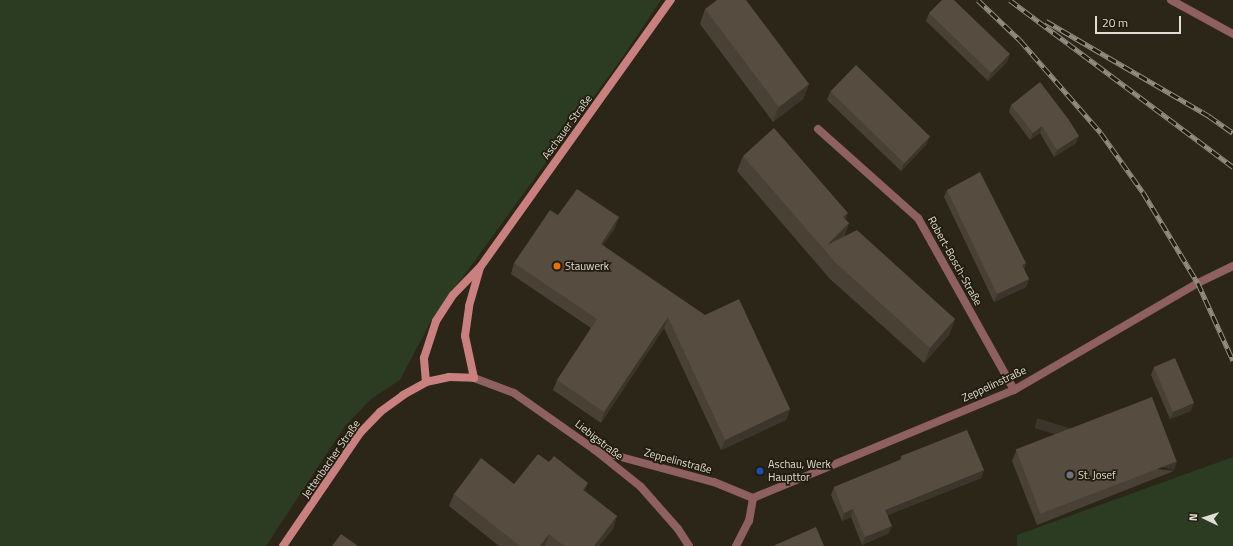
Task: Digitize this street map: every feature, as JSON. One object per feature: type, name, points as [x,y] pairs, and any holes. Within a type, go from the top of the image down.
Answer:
[{"type":"street","name":"Aschauer Straße","points":[[426,382],[424,358],[436,321],[453,295],[480,266],[671,0]]},
{"type":"street","points":[[1171,0],[1233,34]]},
{"type":"street","name":"Robert-Bosch-Straße","points":[[818,129],[918,218],[1014,390]]},
{"type":"street","name":"Aschauer Straße","points":[[474,378],[465,336],[469,306],[480,266]]},
{"type":"street","name":"Zeppelinstraße","points":[[595,450],[714,482],[753,498],[1014,390],[1198,283],[1233,266]]},
{"type":"street","name":"Jettenbacher Straße","points":[[283,546],[360,433],[380,412],[403,395],[426,382],[449,377],[474,378]]},
{"type":"street","name":"Liebigstraße","points":[[474,378],[514,393],[595,450],[640,487],[678,529],[689,546]]},
{"type":"street","points":[[736,546],[749,521],[753,498]]},
{"type":"green space","points":[[0,0],[661,0],[622,58],[431,321],[400,380],[371,399],[345,426],[266,546],[0,546]]},
{"type":"green space","points":[[1233,457],[1233,546],[1017,546],[1017,535]]},
{"type":"building","points":[[717,0],[746,0],[809,84],[779,107],[705,9]]},
{"type":"building","points":[[942,0],[954,0],[1010,54],[991,73],[929,13]]},
{"type":"building","points":[[856,65],[930,137],[904,163],[830,92]]},
{"type":"building","points":[[1040,82],[1069,120],[1079,136],[1057,150],[1042,126],[1033,133],[1011,105]]},
{"type":"building","points":[[774,128],[848,213],[843,217],[849,223],[827,245],[857,230],[955,319],[930,348],[836,263],[743,156]]},
{"type":"building","points":[[980,172],[1026,263],[1022,265],[1029,279],[997,294],[947,190]]},
{"type":"building","points":[[577,189],[619,217],[601,244],[705,315],[739,299],[790,409],[725,440],[668,317],[604,412],[557,380],[597,319],[514,263],[550,210],[558,215]]},
{"type":"building","points":[[1175,358],[1194,403],[1173,412],[1154,367]]},
{"type":"building","points":[[1152,397],[1177,461],[1040,514],[1016,449]]},
{"type":"building","points":[[967,430],[984,470],[885,510],[892,526],[865,537],[853,509],[844,513],[834,487],[902,459],[901,456]]},
{"type":"building","points":[[538,454],[549,462],[554,456],[588,483],[583,490],[617,516],[594,546],[564,546],[549,534],[540,546],[520,546],[454,494],[481,458],[514,484]]},
{"type":"building","points":[[816,527],[824,546],[773,546]]},
{"type":"building","points":[[341,534],[358,546],[332,546]]},
{"type":"railway","points":[[978,0],[1020,40],[1101,133],[1143,192],[1198,283],[1233,360]]},
{"type":"railway","points":[[1010,0],[1233,167]]},
{"type":"railway","points":[[1046,21],[1209,116],[1233,133]]},
{"type":"place","name":"Stauwerk","points":[[557,266]]},
{"type":"place","name":"Aschau, Werk Haupttor","points":[[760,471]]},
{"type":"place","name":"St. Josef","points":[[1070,475]]}]
